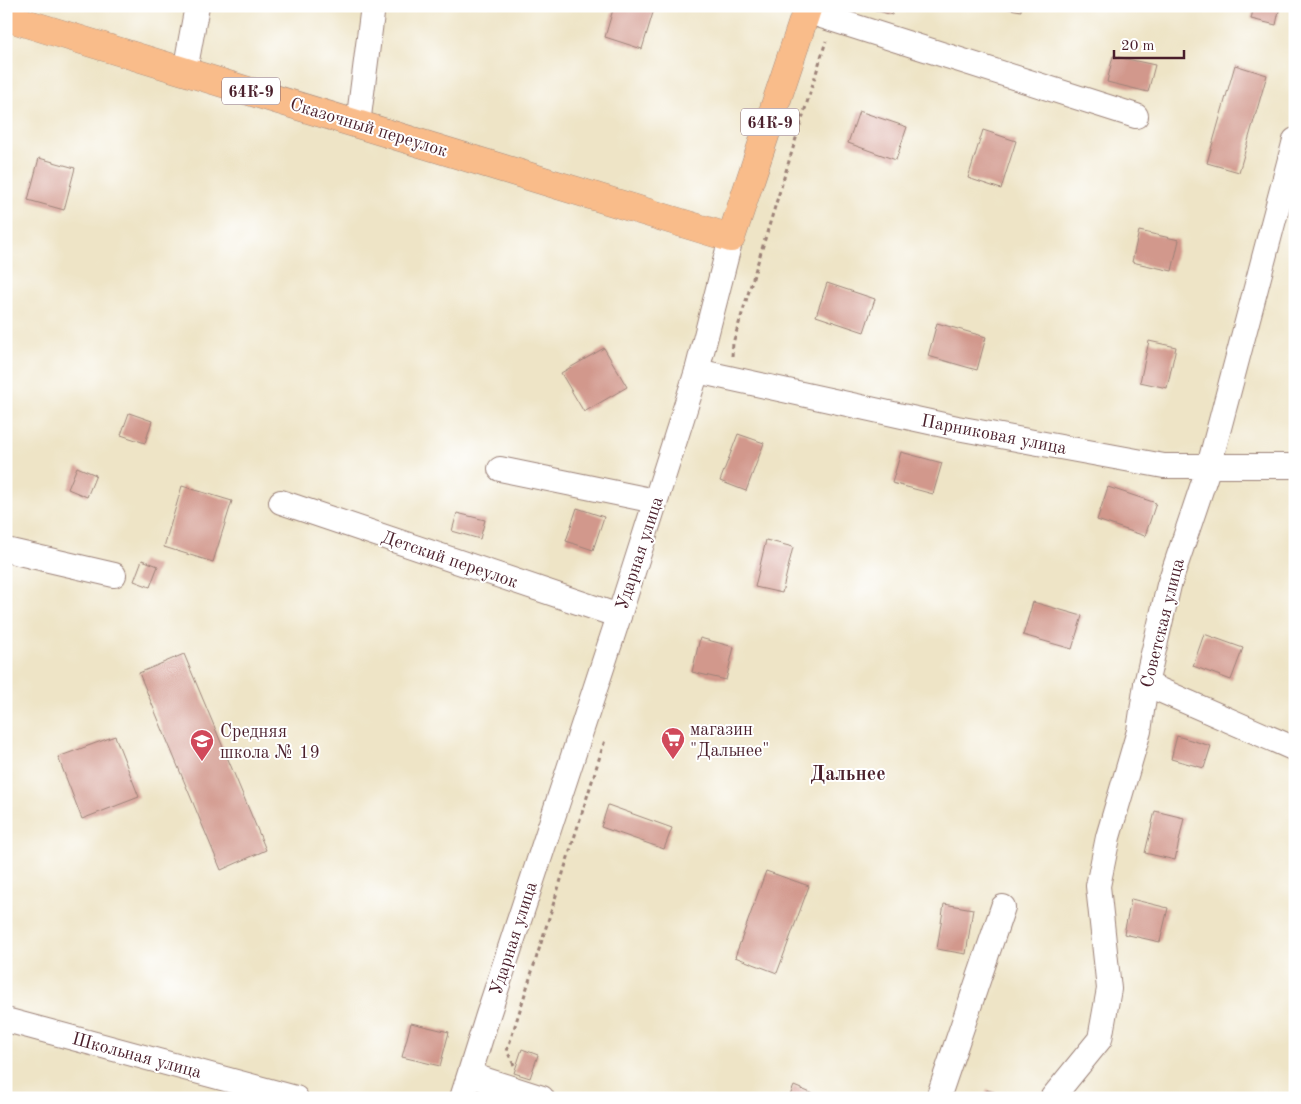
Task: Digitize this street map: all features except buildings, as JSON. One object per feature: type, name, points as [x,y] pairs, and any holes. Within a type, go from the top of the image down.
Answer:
[{"type":"main road","name":"Ударная улица","points":[[732,238],[807,9]]},
{"type":"main road","name":"Сказочный переулок","points":[[17,15],[185,71],[732,238]]},
{"type":"street","points":[[185,71],[197,6]]},
{"type":"street","points":[[358,124],[373,6]]},
{"type":"street","points":[[807,9],[1136,116]]},
{"type":"street","name":"Советская улица","points":[[1052,1098],[1100,1039],[1109,989],[1098,886],[1108,837],[1140,731],[1146,684],[1169,585],[1209,466],[1295,140]]},
{"type":"street","name":"Ударная улица","points":[[462,1098],[697,371],[732,238]]},
{"type":"street","name":"Парниковая улица","points":[[697,371],[986,434],[1164,466],[1295,466]]},
{"type":"street","points":[[500,469],[655,501]]},
{"type":"street","name":"Детский переулок","points":[[281,502],[619,616]]},
{"type":"street","points":[[6,550],[114,575]]},
{"type":"street","points":[[1146,684],[1295,749]]},
{"type":"street","points":[[938,1098],[1003,907]]},
{"type":"street","name":"Школьная улица","points":[[6,1020],[296,1098]]},
{"type":"street","points":[[470,1075],[542,1098]]},
{"type":"place","name":"магазин \"Дальнее\"","points":[[673,760]]},
{"type":"place","name":"Средняя школа № 19","points":[[202,762]]},
{"type":"district","name":"Дальнее","points":[[848,773]]}]
